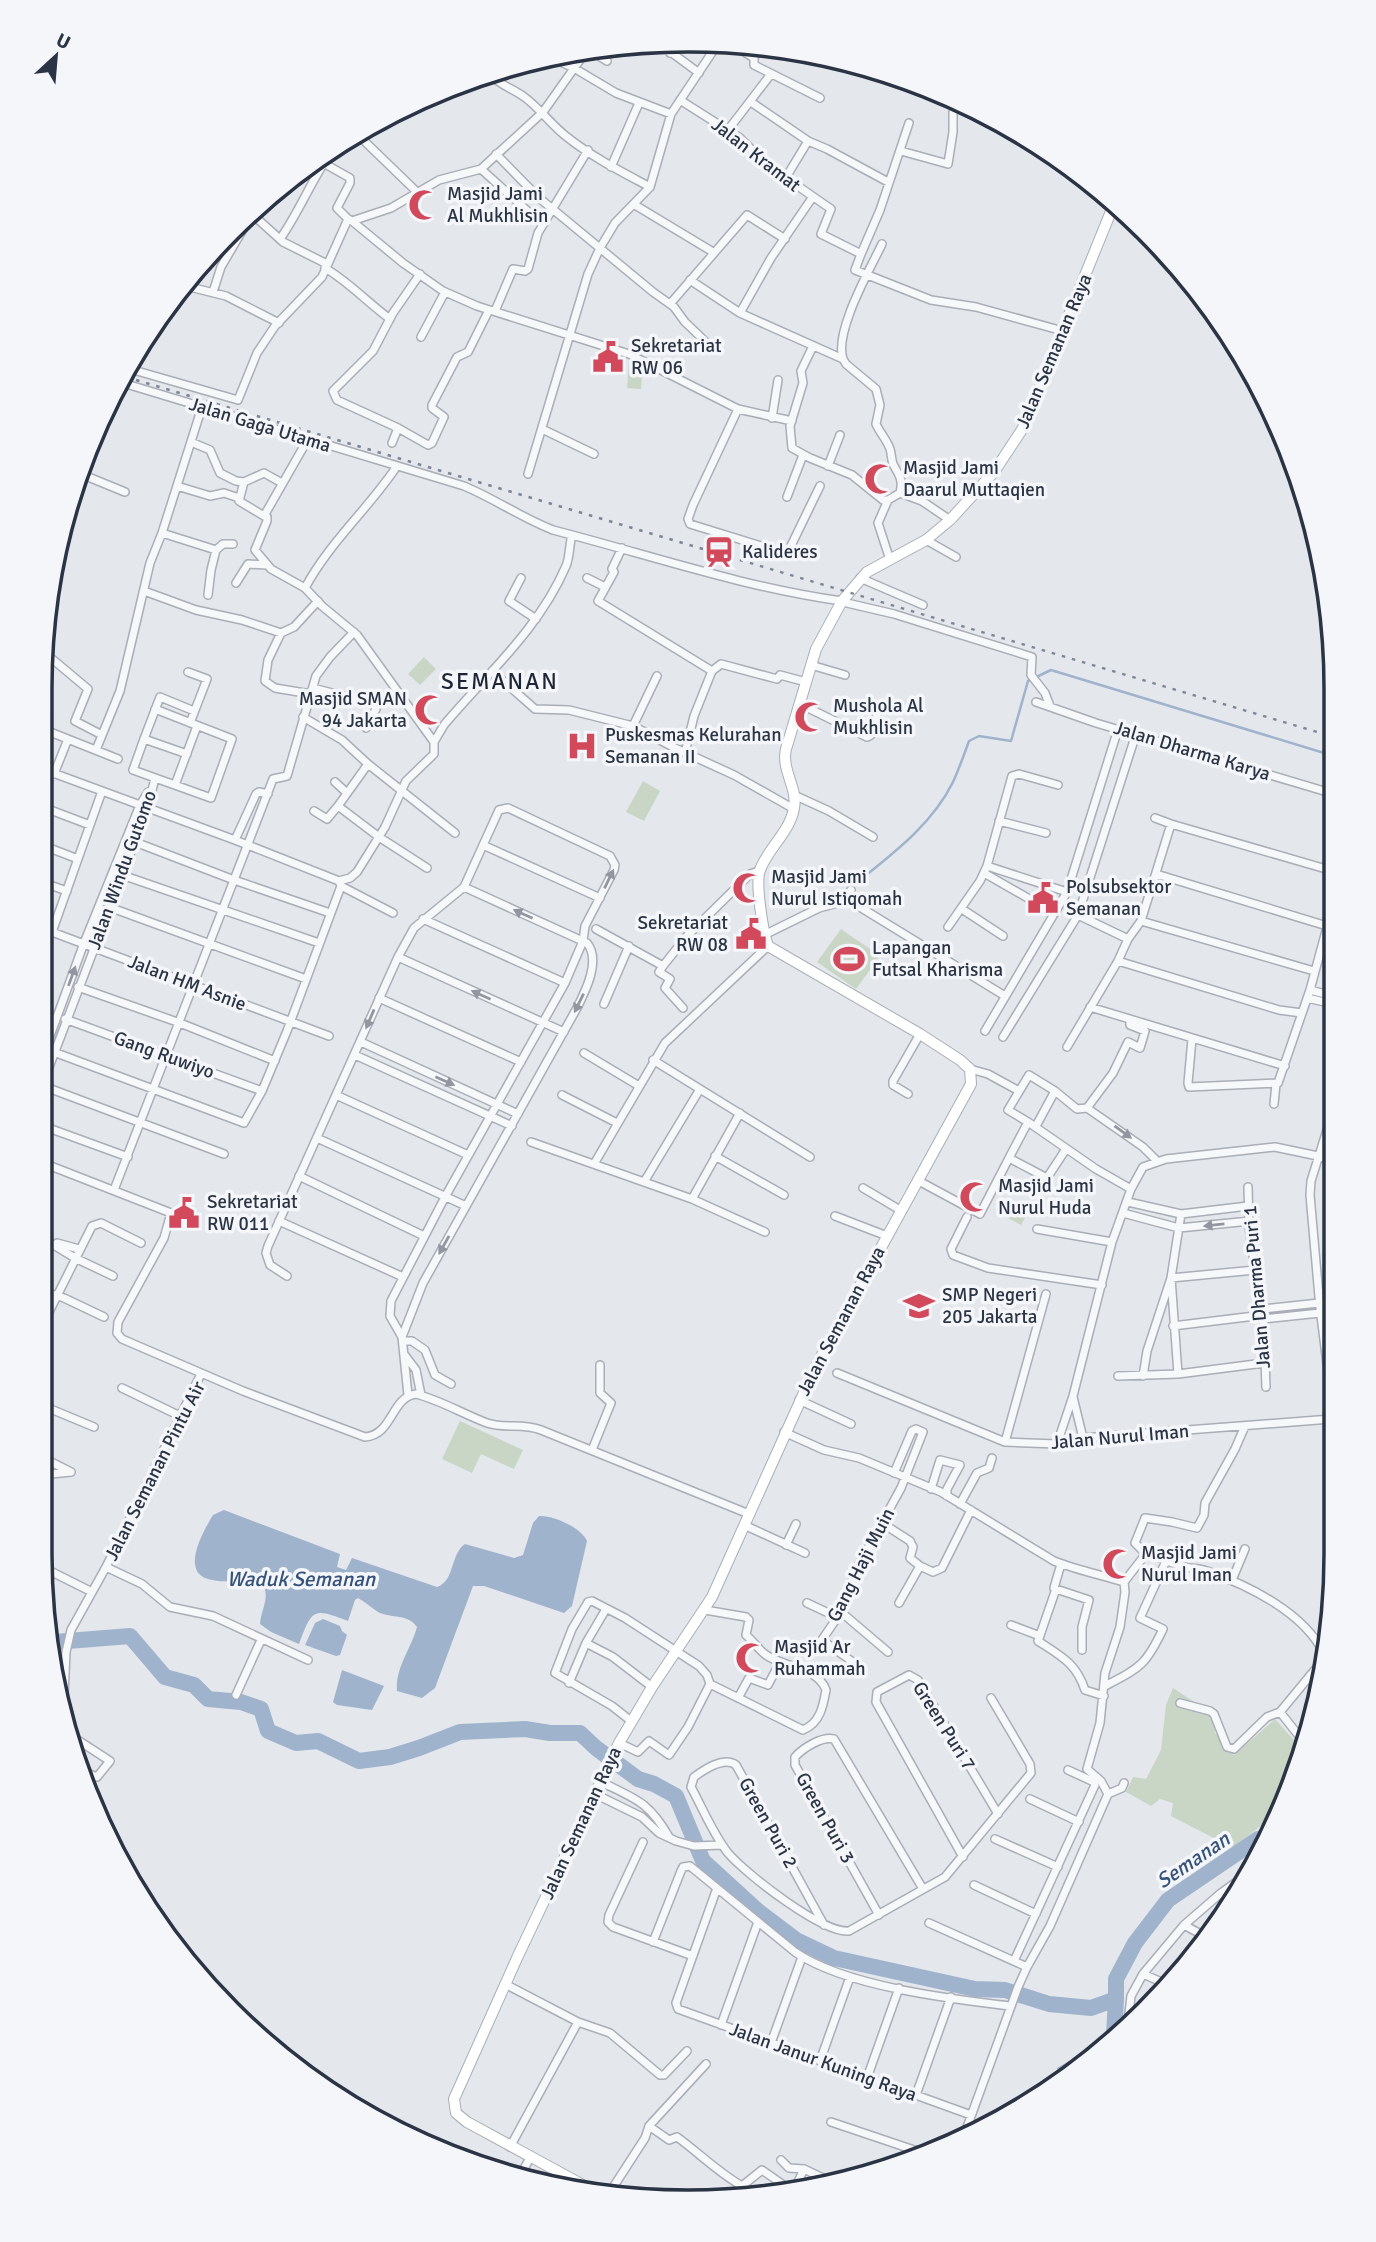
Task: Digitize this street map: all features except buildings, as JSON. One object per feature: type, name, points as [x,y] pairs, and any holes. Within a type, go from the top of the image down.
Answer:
[{"type":"street","points":[[528,474],[588,274],[615,222],[635,205],[650,187],[671,114],[712,53]]},
{"type":"street","points":[[670,54],[699,73]]},
{"type":"street","points":[[751,56],[754,58],[754,65],[820,98]]},
{"type":"street","points":[[603,58],[607,61]]},
{"type":"street","points":[[137,371],[238,400],[257,353],[279,323],[322,277],[350,220],[391,208],[439,180],[481,169],[543,112],[578,63]]},
{"type":"street","points":[[566,65],[616,93],[671,114]]},
{"type":"street","points":[[728,131],[771,74]]},
{"type":"street","points":[[496,82],[522,95],[567,137],[611,167],[650,187]]},
{"type":"street","name":"Jalan Kramat","points":[[680,100],[747,143],[766,164],[831,211],[821,234],[861,254]]},
{"type":"street","points":[[751,102],[808,141],[888,182]]},
{"type":"street","points":[[611,167],[639,103]]},
{"type":"street","points":[[901,151],[948,164],[953,112]]},
{"type":"street","points":[[909,123],[876,222],[855,269],[931,300],[991,310],[1063,331]]},
{"type":"street","points":[[365,141],[417,192]]},
{"type":"street","points":[[785,178],[808,141]]},
{"type":"street","points":[[420,274],[390,319],[373,351],[358,369],[336,387],[333,394],[337,400],[428,445],[432,443],[444,417],[432,408],[432,405],[457,357],[468,352],[513,269],[528,269],[538,233],[588,150]]},
{"type":"street","points":[[496,154],[537,197],[670,304],[710,346]]},
{"type":"street","points":[[328,165],[346,174],[350,183],[337,208],[445,292],[648,361],[738,409],[792,421]]},
{"type":"street","points":[[481,169],[543,225]]},
{"type":"street","points":[[280,239],[294,219],[316,173]]},
{"type":"street","points":[[740,313],[757,280],[812,198]]},
{"type":"street","points":[[635,205],[713,252]]},
{"type":"street","name":"Jalan Semanan Raya","points":[[759,871],[794,809],[794,795],[785,755],[811,665],[829,624],[860,577],[926,540],[950,520],[989,478],[1023,428],[1110,213]]},
{"type":"street","points":[[670,304],[747,215],[785,239]]},
{"type":"street","points":[[259,220],[280,239],[326,266],[366,302],[390,319]]},
{"type":"street","points":[[213,292],[221,267],[235,243]]},
{"type":"street","points":[[882,244],[843,332],[840,350],[846,364],[872,385],[878,394],[880,405],[876,424],[891,450],[892,463],[900,473],[900,493]]},
{"type":"street","points":[[690,280],[740,313],[843,359]]},
{"type":"street","points":[[195,288],[237,301],[279,323]]},
{"type":"street","points":[[421,337],[445,292]]},
{"type":"street","points":[[813,346],[801,371],[803,383],[792,421],[790,445],[803,455],[852,475],[883,500],[888,500]]},
{"type":"street","points":[[772,418],[778,380]]},
{"type":"street","name":"Jalan Gaga Utama","points":[[130,385],[464,486],[495,499],[529,521],[572,535],[742,583],[894,614],[1032,657],[1033,677],[1045,693],[1050,706]]},
{"type":"street","points":[[96,750],[120,691],[150,563],[202,407]]},
{"type":"street","points":[[738,409],[688,521],[696,527],[787,554],[820,486]]},
{"type":"street","points":[[391,443],[398,428]]},
{"type":"street","points":[[542,429],[594,454]]},
{"type":"street","points":[[828,466],[840,435]]},
{"type":"street","points":[[264,516],[307,439]]},
{"type":"street","points":[[191,442],[213,453],[220,473],[244,482],[264,473],[282,483]]},
{"type":"street","points":[[787,497],[803,455]]},
{"type":"street","points":[[305,588],[334,546],[382,489],[397,466]]},
{"type":"street","points":[[89,477],[125,492]]},
{"type":"street","points":[[239,498],[244,482]]},
{"type":"street","points":[[177,486],[210,496],[224,493],[239,498],[242,503],[267,517],[255,550],[267,565],[305,588],[354,632],[434,742]]},
{"type":"street","points":[[900,493],[922,501],[950,520]]},
{"type":"street","points":[[890,560],[878,523],[888,500],[900,493]]},
{"type":"street","points":[[162,533],[216,550]]},
{"type":"street","points":[[52,1051],[241,1124],[246,1121],[275,1061],[340,883],[357,872],[396,807],[402,789],[411,775],[434,754],[434,742],[444,725],[536,619],[567,564],[572,535]]},
{"type":"street","points":[[926,540],[956,557]]},
{"type":"street","points":[[208,595],[216,550],[223,544],[233,544]]},
{"type":"street","points":[[622,548],[612,569],[614,572],[598,601],[712,671]]},
{"type":"street","points":[[236,583],[248,564],[267,565]]},
{"type":"street","points":[[860,577],[923,605]]},
{"type":"street","points":[[521,578],[509,601],[536,619]]},
{"type":"street","points":[[587,578],[605,587]]},
{"type":"street","points":[[144,592],[196,610],[258,624],[281,633]]},
{"type":"street","points":[[318,601],[295,627],[281,633],[268,660],[265,681],[275,688],[312,691],[374,704],[376,709],[366,728]]},
{"type":"street","points":[[114,1190],[274,778],[287,776],[303,717],[322,666],[354,632]]},
{"type":"street","points":[[53,659],[88,689],[75,722],[102,735]]},
{"type":"street","points":[[685,753],[694,716],[712,671],[721,663],[777,679],[780,675],[806,682]]},
{"type":"street","points":[[811,665],[845,675]]},
{"type":"street","points":[[492,671],[535,709],[569,710],[633,726],[734,775],[794,809]]},
{"type":"street","points":[[176,785],[187,754],[194,711],[207,680],[188,672]]},
{"type":"street","points":[[633,726],[657,676]]},
{"type":"street","points":[[155,709],[232,739],[211,798],[133,770],[144,738],[155,709],[160,697],[194,711]]},
{"type":"street","name":"Jalan Dharma Karya","points":[[1036,702],[1324,791]]},
{"type":"street","points":[[800,704],[867,737],[871,735],[878,711]]},
{"type":"street","points":[[303,717],[342,740],[455,833]]},
{"type":"street","points":[[985,1031],[1067,892],[1118,729]]},
{"type":"street","points":[[52,733],[118,759]]},
{"type":"street","points":[[1003,1037],[1078,915],[1136,734]]},
{"type":"street","points":[[144,738],[187,754]]},
{"type":"street","points":[[68,739],[54,774],[235,839],[340,883],[393,913]]},
{"type":"street","points":[[314,811],[327,819],[368,764]]},
{"type":"street","points":[[948,927],[962,909],[985,869],[1012,776],[1015,774],[1058,785]]},
{"type":"street","name":"Jalan Windu Gutomo","points":[[52,1029],[104,894],[155,778]]},
{"type":"street","points":[[335,782],[347,793]]},
{"type":"street","points":[[52,923],[67,891],[102,791]]},
{"type":"street","points":[[235,839],[256,794],[268,794]]},
{"type":"street","points":[[794,795],[873,837]]},
{"type":"street","name":"Jalan Windu Gutomo","points":[[52,1060],[135,842],[144,806]]},
{"type":"street","points":[[338,806],[427,868]]},
{"type":"street","points":[[287,1276],[270,1265],[266,1253],[379,998],[411,932],[423,919],[464,887],[499,810],[508,808],[610,856],[615,865],[585,926],[583,941],[565,983],[402,1277],[390,1306],[392,1320],[402,1339],[408,1395],[421,1395],[488,1423],[508,1427],[533,1427],[749,1514]]},
{"type":"street","points":[[52,811],[90,825]]},
{"type":"street","points":[[1155,818],[1324,868]]},
{"type":"street","points":[[999,821],[1046,833]]},
{"type":"street","points":[[1067,1047],[1141,921],[1171,824]]},
{"type":"street","points":[[135,842],[330,913]]},
{"type":"street","points":[[483,845],[600,898]]},
{"type":"street","points":[[52,849],[78,859]]},
{"type":"street","points":[[985,869],[1067,892]]},
{"type":"street","points":[[985,869],[1054,913]]},
{"type":"street","points":[[683,1008],[665,988],[670,979],[659,972],[686,937],[750,874],[759,871],[766,940]]},
{"type":"street","points":[[1156,874],[1324,925]]},
{"type":"street","points":[[122,875],[319,943]]},
{"type":"street","points":[[52,886],[67,891]]},
{"type":"street","points":[[402,1339],[423,1283],[565,1032],[589,979],[592,951],[590,946],[464,887]]},
{"type":"street","points":[[594,1164],[665,1043],[766,940],[819,908],[841,902],[851,890]]},
{"type":"street","points":[[104,894],[113,897]]},
{"type":"street","points":[[850,901],[1005,996]]},
{"type":"street","points":[[109,907],[306,979]]},
{"type":"street","points":[[962,909],[1003,936]]},
{"type":"street","points":[[1078,915],[1128,939]]},
{"type":"street","points":[[423,919],[565,983]]},
{"type":"street","points":[[1141,921],[1314,971]]},
{"type":"street","points":[[596,929],[663,966]]},
{"type":"street","name":"Jalan HM Asnie","points":[[52,932],[329,1036]]},
{"type":"street","points":[[1274,1104],[1276,1084],[1285,1066],[1324,936]]},
{"type":"street","points":[[766,940],[920,1034],[970,1069],[988,1074],[1018,1091]]},
{"type":"street","points":[[604,1004],[629,946]]},
{"type":"street","points":[[398,957],[565,1032]]},
{"type":"street","points":[[1118,961],[1279,1010],[1302,1013]]},
{"type":"street","points":[[78,987],[180,1023],[275,1061]]},
{"type":"street","points":[[1308,994],[1324,995]]},
{"type":"street","points":[[1308,994],[1324,1000]]},
{"type":"street","points":[[379,998],[521,1062]]},
{"type":"street","points":[[1090,1007],[1285,1066]]},
{"type":"street","name":"Gang Ruwiyo","points":[[57,1016],[262,1091]]},
{"type":"street","points":[[1087,1108],[1112,1073],[1128,1042],[1140,1048],[1145,1031],[1130,1025],[1130,1020]]},
{"type":"street","points":[[908,1094],[892,1082],[920,1034]]},
{"type":"street","points":[[1192,1039],[1189,1087],[1276,1084]]},
{"type":"street","points":[[360,1042],[518,1114]]},
{"type":"street","points":[[584,1054],[639,1086]]},
{"type":"street","points":[[355,1055],[512,1126]]},
{"type":"street","points":[[653,1060],[810,1157]]},
{"type":"street","name":"Jalan Semanan Raya","points":[[510,2147],[456,2113],[453,2105],[457,2092],[612,1758],[652,1686],[705,1610],[799,1400],[900,1210],[968,1093],[971,1084],[970,1069]]},
{"type":"street","points":[[1131,1189],[1066,1149],[1036,1126],[1008,1111],[1028,1075],[1055,1090],[1077,1109],[1087,1108],[1143,1147],[1156,1160]]},
{"type":"street","points":[[52,1088],[224,1154]]},
{"type":"street","points":[[644,1182],[700,1089]]},
{"type":"street","points":[[1036,1126],[1055,1090]]},
{"type":"street","points":[[337,1095],[468,1155]]},
{"type":"street","points":[[562,1095],[617,1123]]},
{"type":"street","points":[[692,1199],[740,1113]]},
{"type":"street","points":[[917,1180],[979,1214],[1028,1122]]},
{"type":"street","points":[[52,1129],[128,1157]]},
{"type":"street","points":[[317,1138],[466,1206]]},
{"type":"street","points":[[1324,1139],[1311,1181],[1310,1195],[1324,1340]]},
{"type":"street","points":[[531,1142],[692,1199],[765,1232]]},
{"type":"street","points":[[1057,1444],[1073,1396],[1112,1242],[1131,1189],[1141,1170],[1156,1160],[1275,1147],[1324,1157]]},
{"type":"street","points":[[1009,1158],[1047,1178],[1066,1149]]},
{"type":"street","points":[[715,1156],[784,1195]]},
{"type":"street","points":[[52,1166],[170,1213],[172,1216],[164,1238],[116,1327],[118,1337],[201,1374]]},
{"type":"street","points":[[299,1176],[424,1236]]},
{"type":"street","name":"Jalan Dharma Puri 1","points":[[1248,1187],[1255,1270],[1263,1314],[1266,1387]]},
{"type":"street","points":[[863,1188],[900,1210]]},
{"type":"street","points":[[1128,1202],[1181,1214],[1248,1206]]},
{"type":"street","points":[[1123,1213],[1179,1228],[1250,1221]]},
{"type":"street","points":[[1143,1376],[1147,1351],[1171,1278],[1181,1214]]},
{"type":"street","points":[[835,1216],[887,1236]]},
{"type":"street","points":[[967,1217],[951,1249],[953,1255],[988,1268],[1102,1285]]},
{"type":"street","points":[[279,1221],[402,1277]]},
{"type":"street","points":[[52,1304],[79,1249],[95,1224],[101,1223],[141,1243]]},
{"type":"street","points":[[1037,1229],[1112,1242]]},
{"type":"street","points":[[52,1242],[79,1249]]},
{"type":"street","points":[[52,1244],[113,1276]]},
{"type":"street","points":[[1171,1278],[1255,1270]]},
{"type":"street","points":[[1171,1278],[1178,1374]]},
{"type":"street","points":[[1006,1442],[1046,1294]]},
{"type":"street","points":[[52,1295],[104,1317]]},
{"type":"street","points":[[1174,1326],[1324,1308]]},
{"type":"street","points":[[402,1339],[425,1350],[435,1376],[451,1384]]},
{"type":"street","points":[[404,1354],[416,1370],[421,1395]]},
{"type":"street","points":[[1118,1376],[1178,1374],[1265,1363]]},
{"type":"street","points":[[592,1450],[611,1403],[600,1393],[600,1365]]},
{"type":"street","name":"Jalan Nurul Iman","points":[[837,1373],[1006,1442],[1057,1444],[1083,1438],[1324,1420]]},
{"type":"street","name":"Jalan Semanan Pintu Air","points":[[65,1677],[66,1652],[71,1631],[106,1567],[201,1374],[365,1437],[378,1434],[385,1428],[408,1395]]},
{"type":"street","points":[[122,1388],[180,1416]]},
{"type":"street","points":[[1073,1396],[1083,1438]]},
{"type":"street","points":[[799,1400],[851,1424]]},
{"type":"street","points":[[52,1410],[94,1427]]},
{"type":"street","points":[[1245,1426],[1235,1450],[1205,1503],[1197,1528],[1145,1518],[1135,1543],[1146,1554],[1205,1570],[1269,1598],[1317,1643]]},
{"type":"street","name":"Gang Haji Muin","points":[[815,1650],[839,1615],[860,1563],[904,1479],[920,1444],[923,1432],[920,1430],[912,1431],[894,1473]]},
{"type":"street","points":[[784,1432],[824,1450],[859,1458],[947,1496],[1061,1564],[1124,1582]]},
{"type":"street","points":[[960,1504],[977,1473],[986,1471],[992,1458]]},
{"type":"street","points":[[931,1489],[940,1460],[953,1462],[961,1466],[947,1489],[947,1496]]},
{"type":"street","points":[[52,1462],[71,1472],[52,1474]]},
{"type":"street","points":[[882,1524],[910,1541],[913,1547],[910,1558],[933,1573],[942,1568],[971,1510]]},
{"type":"street","points":[[786,1545],[796,1524]]},
{"type":"street","points":[[744,1525],[806,1553]]},
{"type":"street","points":[[1232,1580],[1245,1549]]},
{"type":"street","points":[[1108,1794],[1101,1781],[1087,1769],[1100,1723],[1105,1673],[1120,1627],[1124,1582],[1146,1554]]},
{"type":"street","points":[[1105,1686],[1147,1661],[1163,1629],[1140,1618],[1166,1561]]},
{"type":"street","points":[[1061,1564],[1054,1588],[1056,1589],[1038,1642],[1062,1655],[1081,1676],[1085,1690],[1104,1696]]},
{"type":"street","points":[[899,1603],[920,1566]]},
{"type":"street","points":[[106,1567],[142,1584],[170,1606],[213,1616],[308,1660]]},
{"type":"street","points":[[53,1574],[92,1592]]},
{"type":"street","points":[[1056,1589],[1089,1600],[1082,1627],[1082,1650]]},
{"type":"street","points":[[631,1721],[612,1706],[557,1676],[555,1671],[572,1629],[588,1602],[592,1601],[625,1618],[676,1650],[707,1675],[710,1684],[738,1698],[805,1730],[822,1714],[826,1690],[817,1677],[766,1654],[747,1635],[748,1618],[705,1610]]},
{"type":"street","points":[[807,1603],[839,1615],[888,1652]]},
{"type":"street","points":[[569,1683],[586,1643],[606,1609]]},
{"type":"street","points":[[1011,1625],[1040,1636]]},
{"type":"street","points":[[236,1695],[261,1640]]},
{"type":"street","points":[[822,1640],[857,1665]]},
{"type":"street","points":[[586,1643],[613,1657],[652,1686]]},
{"type":"street","points":[[61,1653],[66,1652]]},
{"type":"street","points":[[738,1698],[749,1678],[767,1686],[780,1662]]},
{"type":"street","points":[[1180,1703],[1214,1714],[1227,1746],[1234,1749],[1267,1717],[1280,1712],[1312,1674]]},
{"type":"street","name":"Green Puri 7","points":[[963,1857],[876,1702],[877,1692],[905,1676],[916,1677],[998,1814]]},
{"type":"street","points":[[620,1743],[638,1752],[649,1741],[669,1755],[688,1727],[710,1684]]},
{"type":"street","points":[[596,1794],[631,1811],[669,1838],[694,1846],[722,1845],[755,1879],[824,1925],[838,1931],[849,1931],[945,1877],[1029,1776],[1032,1770],[1030,1764],[991,1698]]},
{"type":"street","points":[[1280,1712],[1297,1734]]},
{"type":"street","name":"Green Puri 3","points":[[879,1914],[795,1765],[795,1757],[800,1752],[831,1738],[837,1742],[923,1889]]},
{"type":"street","points":[[81,1742],[110,1761],[97,1777],[93,1775]]},
{"type":"street","name":"Green Puri 2","points":[[722,1845],[691,1787],[696,1775],[724,1761],[731,1761],[736,1765],[824,1925]]},
{"type":"street","points":[[1014,1961],[1095,1783],[1068,1770]]},
{"type":"street","points":[[601,1782],[636,1799],[653,1811],[669,1838]]},
{"type":"street","points":[[968,2125],[1027,1967],[1050,1926],[1108,1794],[1122,1788],[1124,1783]]},
{"type":"street","points":[[631,1811],[636,1799]]},
{"type":"street","points":[[1030,1799],[1079,1822]]},
{"type":"street","points":[[995,1839],[1058,1867]]},
{"type":"street","points":[[643,1842],[609,1915],[608,1922],[613,1927],[693,1956],[717,1888]]},
{"type":"street","points":[[653,1941],[683,1867],[695,1869],[802,1957],[850,1977],[951,1997],[1011,2004]]},
{"type":"street","points":[[974,1885],[1036,1914]]},
{"type":"street","points":[[1129,2011],[1130,1996],[1143,1973],[1184,1925],[1228,1888]]},
{"type":"street","points":[[721,2025],[758,1922]]},
{"type":"street","points":[[929,1923],[1027,1967]]},
{"type":"street","points":[[1184,1925],[1198,1933]]},
{"type":"street","name":"Jalan Janur Kuning Raya","points":[[693,1956],[676,2007],[971,2115]]},
{"type":"street","points":[[771,2043],[802,1957]]},
{"type":"street","points":[[1143,1973],[1159,1981]]},
{"type":"street","points":[[820,2061],[850,1977]]},
{"type":"street","points":[[505,1984],[578,2022],[610,2033],[662,2075],[687,2051]]},
{"type":"street","points":[[867,2078],[899,1988]]},
{"type":"street","points":[[916,2095],[951,1997]]},
{"type":"street","points":[[569,2178],[510,2147],[578,2022]]},
{"type":"street","points":[[615,2185],[645,2138],[649,2126],[706,2064]]},
{"type":"street","points":[[831,2122],[911,2149]]},
{"type":"street","points":[[649,2126],[669,2140],[677,2137],[702,2155],[722,2175],[743,2186],[762,2170],[780,2182]]},
{"type":"street","points":[[524,2168],[530,2158]]},
{"type":"street","points":[[782,2160],[789,2168],[804,2169],[818,2176]]},
{"type":"street","points":[[799,2179],[804,2169]]},
{"type":"green space","points":[[629,361],[643,362],[641,389],[627,388]]},
{"type":"green space","points":[[424,657],[436,669],[420,685],[408,674]]},
{"type":"green space","points":[[643,781],[660,791],[644,821],[626,812]]},
{"type":"green space","name":"Lapangan Futsal Kharisma","points":[[841,929],[880,956],[856,989],[817,962]]},
{"type":"green space","points":[[1003,1201],[1027,1214],[1021,1225],[997,1212]]},
{"type":"green space","points":[[460,1421],[523,1450],[514,1469],[481,1454],[472,1473],[442,1459]]},
{"type":"green space","points":[[1173,1688],[1214,1715],[1215,1733],[1234,1755],[1275,1719],[1295,1741],[1263,1824],[1233,1848],[1171,1816],[1173,1803],[1160,1799],[1151,1806],[1126,1792],[1133,1777],[1146,1779],[1161,1750],[1166,1705]]},
{"type":"water","name":"Waduk Semanan","points":[[224,1510],[340,1554],[337,1567],[346,1570],[352,1558],[437,1587],[447,1579],[460,1548],[465,1544],[514,1558],[523,1555],[533,1523],[539,1516],[566,1523],[579,1531],[587,1541],[572,1606],[564,1613],[484,1586],[473,1586],[435,1688],[422,1698],[397,1691],[398,1674],[417,1627],[409,1620],[378,1612],[358,1598],[348,1621],[327,1614],[315,1614],[307,1624],[299,1644],[260,1624],[266,1594],[261,1584],[255,1580],[211,1580],[198,1573],[195,1558],[200,1539],[213,1515]]},
{"type":"water","points":[[323,1619],[340,1626],[347,1635],[340,1655],[305,1645],[315,1623]]},
{"type":"water","points":[[342,1670],[384,1686],[372,1710],[337,1705],[333,1702]]},
{"type":"waterway","points":[[855,884],[910,838],[934,812],[953,782],[969,741],[979,736],[1011,741],[1028,681],[1051,670],[1324,753]]},
{"type":"waterway","points":[[59,1642],[130,1636],[165,1677],[194,1685],[208,1699],[241,1702],[261,1709],[268,1731],[296,1743],[318,1741],[359,1761],[390,1757],[460,1732],[525,1729],[550,1733],[580,1733],[638,1779],[676,1796],[703,1861],[759,1912],[796,1940],[834,1958],[975,1989],[1005,1990],[1049,2004],[1091,2008],[1116,1999],[1115,2025]]},
{"type":"waterway","name":"Semanan","points":[[1116,1999],[1116,1979],[1135,1943],[1168,1900],[1255,1841]]},
{"type":"railway","points":[[133,379],[1324,734]]},
{"type":"place","name":"Masjid Jami Al Mukhlisin","points":[[424,205]]},
{"type":"place","name":"Sekretariat RW 06","points":[[608,357]]},
{"type":"place","name":"Masjid Jami Daarul Muttaqien","points":[[880,479]]},
{"type":"place","name":"Kalideres","points":[[719,552]]},
{"type":"place","name":"Masjid SMAN 94 Jakarta","points":[[430,710]]},
{"type":"place","name":"Mushola Al Mukhlisin","points":[[810,717]]},
{"type":"place","name":"Puskesmas Kelurahan Semanan II","points":[[582,746]]},
{"type":"place","name":"Masjid Jami Nurul Istiqomah","points":[[748,888]]},
{"type":"place","name":"Polsubsektor Semanan","points":[[1043,898]]},
{"type":"place","name":"Sekretariat RW 08","points":[[751,934]]},
{"type":"place","name":"Lapangan Futsal Kharisma","points":[[849,959]]},
{"type":"place","name":"Masjid Jami Nurul Huda","points":[[975,1197]]},
{"type":"place","name":"Sekretariat RW 011","points":[[184,1213]]},
{"type":"place","name":"SMP Negeri 205 Jakarta","points":[[919,1306]]},
{"type":"place","name":"Masjid Jami Nurul Iman","points":[[1118,1564]]},
{"type":"place","name":"Masjid Ar Ruhammah","points":[[751,1658]]},
{"type":"district","name":"SEMANAN","points":[[500,681]]}]
